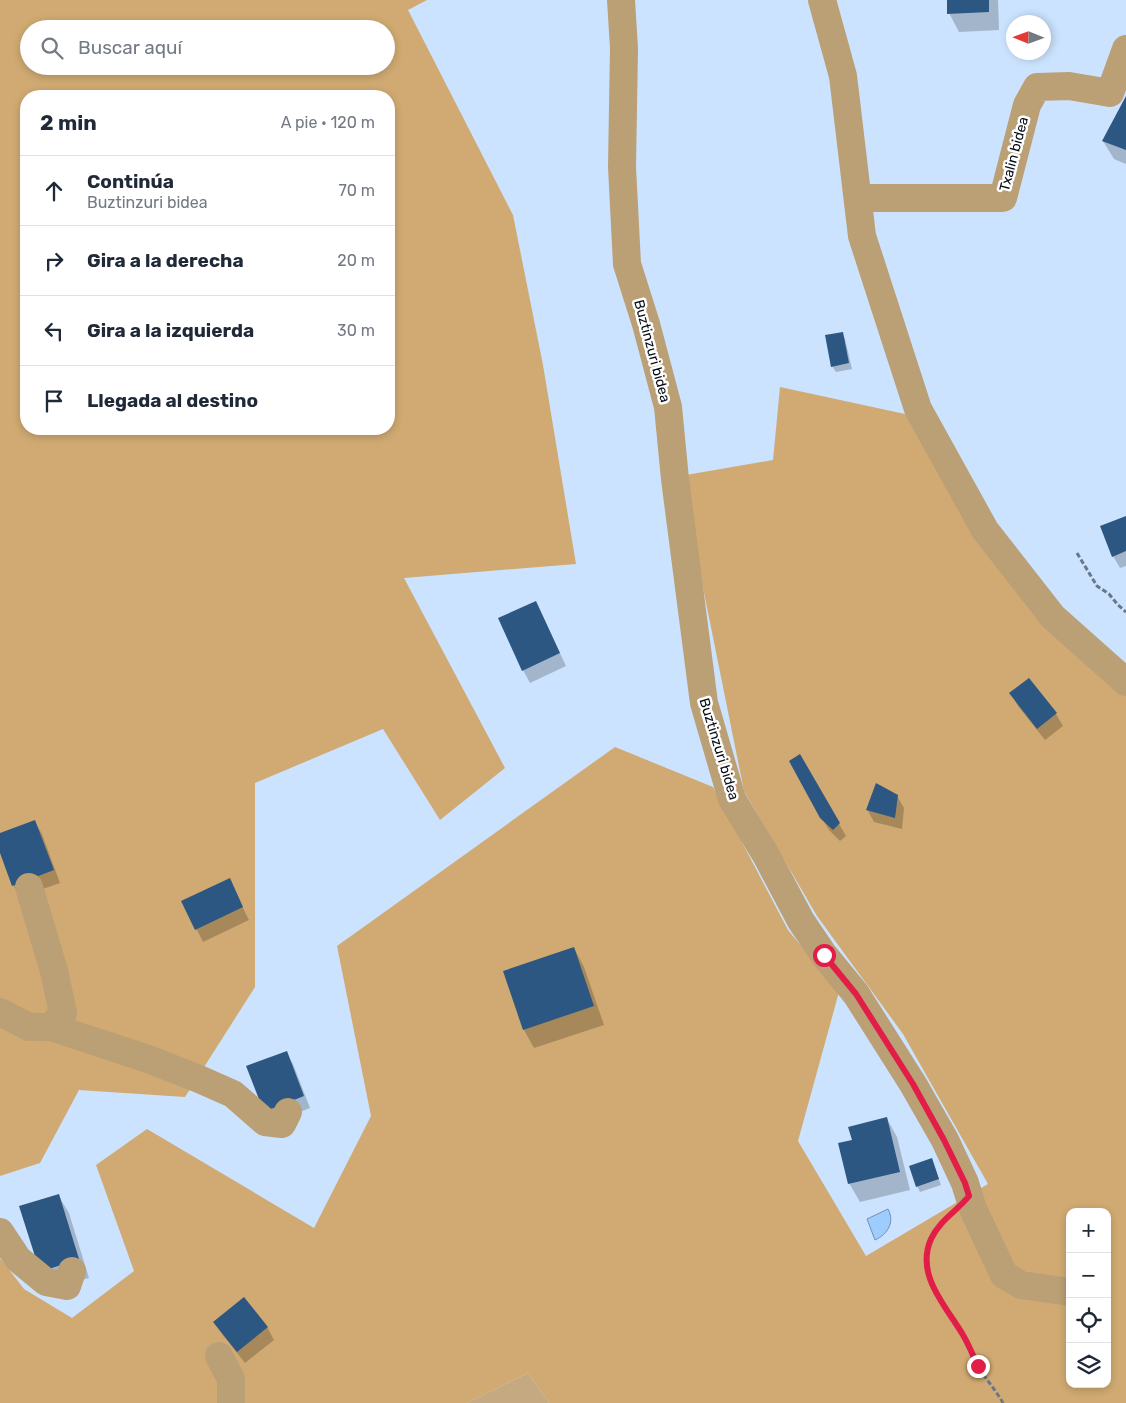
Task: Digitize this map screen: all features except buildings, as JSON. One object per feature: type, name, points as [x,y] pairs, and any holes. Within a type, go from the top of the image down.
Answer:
[{"type":"street","name":"Buztinzuri bidea","points":[[621,0],[624,48],[622,167],[627,264],[646,324],[668,408],[686,565],[706,712],[732,800],[766,855],[801,921],[824,955],[856,994],[913,1084],[965,1183],[974,1210],[1004,1275],[1021,1285],[1066,1291]]},
{"type":"street","points":[[822,0],[843,76],[862,236],[918,409],[985,530],[1053,617],[1126,682]]},
{"type":"street","name":"Txalin bidea","points":[[858,198],[1003,198],[1027,105],[1037,87],[1068,86],[1110,92],[1126,49]]},
{"type":"street","points":[[29,887],[54,972],[63,1013],[51,1027]]},
{"type":"street","points":[[0,1012],[29,1027],[51,1027],[199,1078],[233,1094],[265,1122],[282,1124],[288,1112]]},
{"type":"street","points":[[0,1232],[18,1259],[46,1282],[67,1286],[72,1271]]},
{"type":"street","points":[[219,1356],[231,1379],[231,1403]]},
{"type":"path","points":[[1077,554],[1097,586],[1109,594],[1126,612]]},
{"type":"path","points":[[969,1196],[941,1224],[931,1239],[926,1258],[928,1274],[932,1288],[964,1337],[978,1366],[1003,1403]]},
{"type":"shaded area","points":[[0,0],[427,0],[408,10],[513,215],[543,365],[576,564],[404,578],[505,768],[440,820],[383,729],[255,783],[255,987],[185,1097],[79,1090],[40,1163],[0,1176]]},
{"type":"shaded area","points":[[780,387],[905,414],[977,537],[1126,680],[1126,1403],[549,1403],[528,1373],[467,1403],[0,1403],[0,1258],[24,1289],[72,1318],[134,1271],[96,1165],[147,1129],[314,1228],[371,1116],[337,946],[615,747],[713,787],[788,930],[839,992],[798,1141],[866,1256],[988,1184],[903,1034],[817,916],[744,791],[695,548],[686,475],[773,460]]},
{"type":"shaded area","points":[[528,1373],[549,1403],[467,1403]]},
{"type":"water","points":[[888,1209],[891,1218],[889,1227],[884,1234],[875,1240],[867,1219]]},
{"type":"route","points":[[824,955],[856,994],[913,1084],[965,1183],[969,1196],[941,1224],[931,1239],[926,1258],[932,1288],[964,1337],[978,1366]]}]
